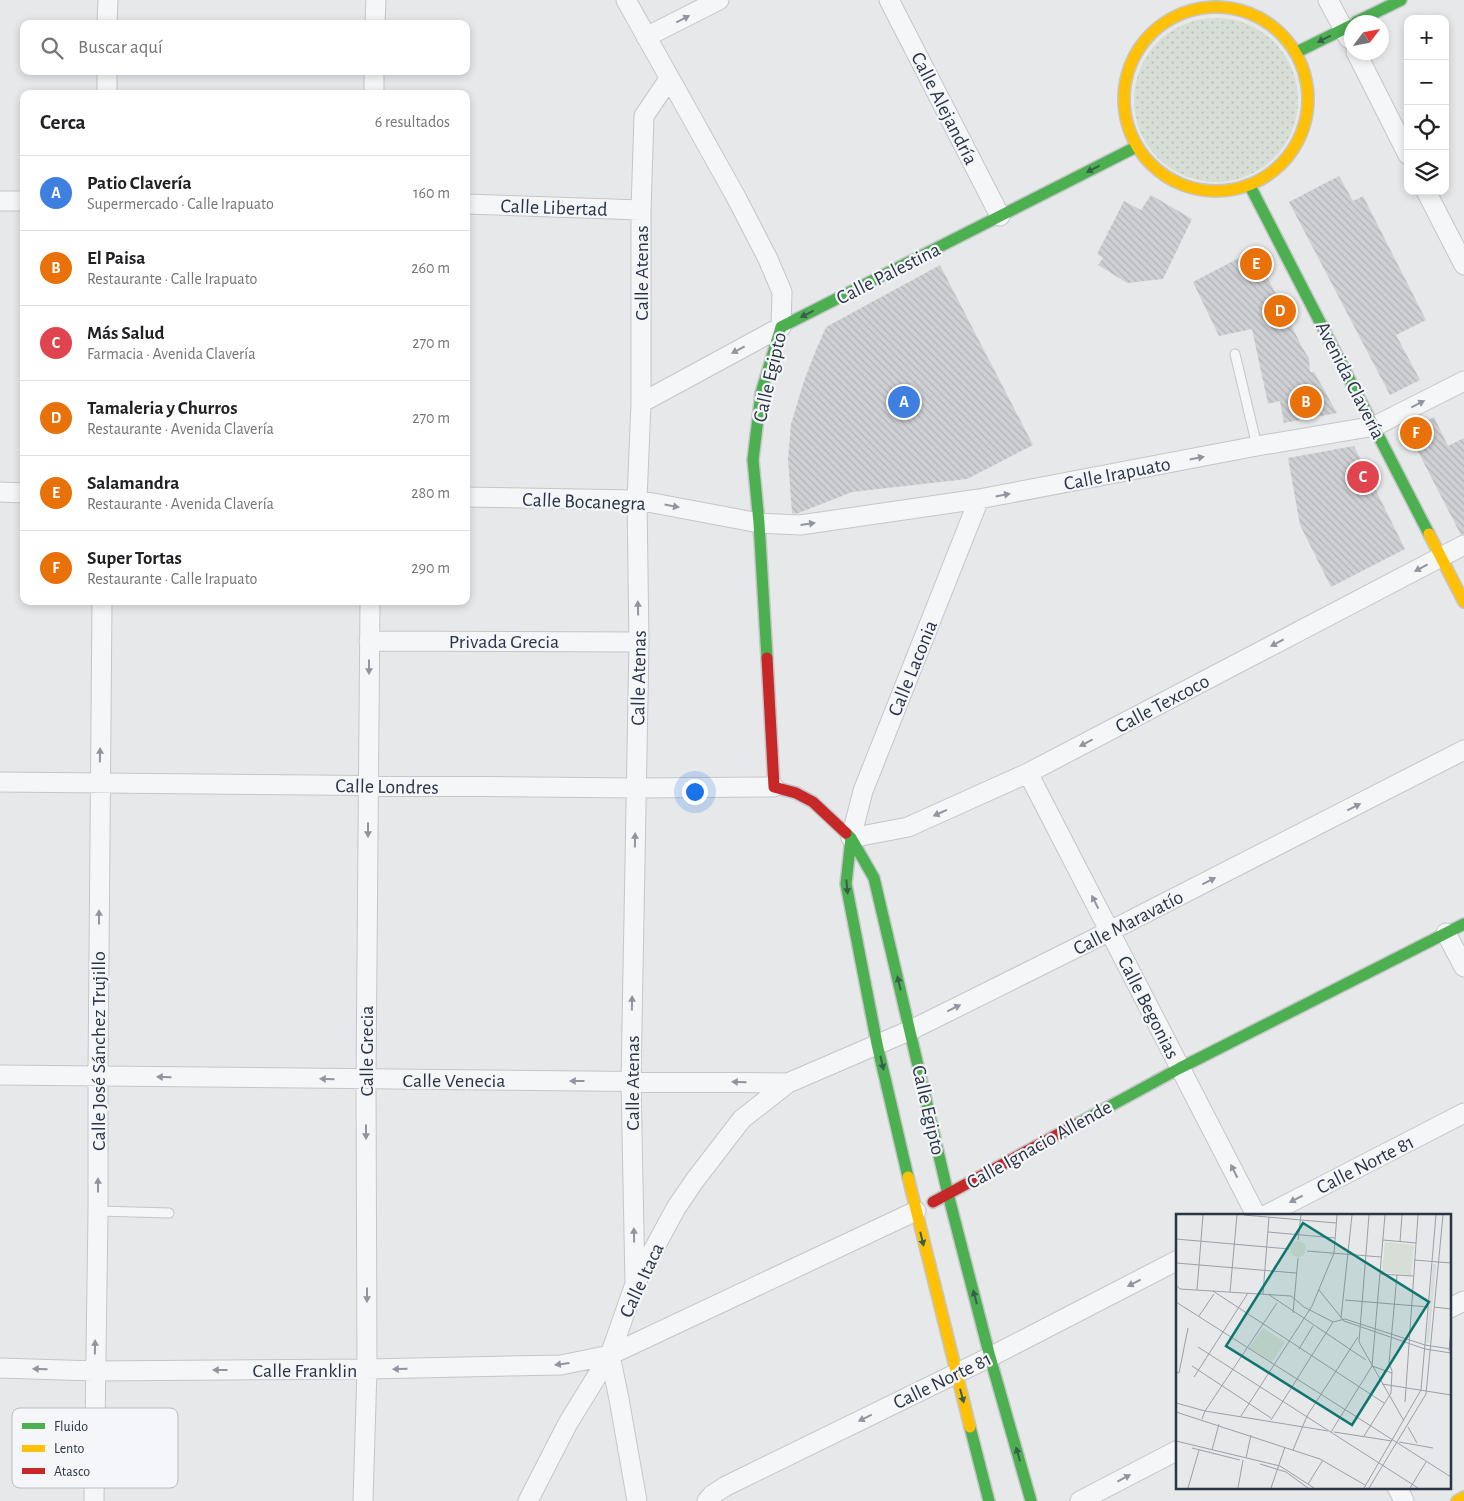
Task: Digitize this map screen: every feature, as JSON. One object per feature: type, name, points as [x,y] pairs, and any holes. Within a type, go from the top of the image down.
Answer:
[{"type":"street","points":[[107,20],[108,0]]},
{"type":"street","points":[[375,20],[376,0]]},
{"type":"street","name":"Calle Egipto","points":[[626,0],[736,197],[768,259],[782,292],[781,327],[761,393],[753,460],[759,522],[774,787],[796,793],[813,802],[851,838],[874,878],[948,1194],[990,1357],[1031,1501]]},
{"type":"street","points":[[646,37],[719,0]]},
{"type":"street","name":"Calle Alejandría","points":[[889,0],[1000,216]]},
{"type":"street","points":[[1328,0],[1344,21]]},
{"type":"street","points":[[1376,15],[1401,0]]},
{"type":"street","points":[[1209,6],[1243,10],[1274,26],[1297,52],[1309,91],[1304,130],[1283,164],[1250,186],[1218,192],[1186,187],[1158,172],[1136,147],[1124,111],[1127,72],[1145,38],[1169,12],[1209,6]]},
{"type":"street","points":[[1297,52],[1344,33]]},
{"type":"street","points":[[1360,60],[1405,150]]},
{"type":"street","points":[[107,75],[107,90]]},
{"type":"street","points":[[374,75],[374,90]]},
{"type":"street","name":"Calle Atenas","points":[[635,1284],[631,1081],[639,642],[637,500],[641,403],[644,116],[669,79]]},
{"type":"street","name":"Calle Palestina","points":[[641,403],[781,327],[1136,147]]},
{"type":"street","name":"Avenida Clavería","points":[[1250,186],[1464,602]]},
{"type":"street","points":[[1428,195],[1464,265]]},
{"type":"street","points":[[0,201],[20,201]]},
{"type":"street","name":"Calle Libertad","points":[[470,204],[642,210]]},
{"type":"street","name":"Calle Irapuato","points":[[759,522],[800,525],[979,499],[1257,446],[1375,426],[1464,381]]},
{"type":"street","points":[[0,492],[20,493]]},
{"type":"street","name":"Calle Bocanegra","points":[[470,498],[637,500],[759,522]]},
{"type":"street","name":"Calle Laconia","points":[[851,838],[863,791],[979,499]]},
{"type":"street","name":"Calle Texcoco","points":[[851,838],[908,828],[1028,773],[1464,545]]},
{"type":"street","name":"Calle José Sánchez Trujillo","points":[[95,1408],[98,1211],[102,605]]},
{"type":"street","name":"Calle Grecia","points":[[363,1501],[367,1369],[366,1079],[370,605]]},
{"type":"street","name":"Privada Grecia","points":[[369,641],[639,642]]},
{"type":"street","name":"Calle Maravatío","points":[[788,1083],[911,1030],[1110,931],[1464,750]]},
{"type":"street","name":"Calle Begonias","points":[[1028,773],[1255,1214]]},
{"type":"street","name":"Calle Londres","points":[[0,782],[636,788],[774,787]]},
{"type":"street","name":"Calle Egipto","points":[[851,838],[846,884],[877,1044],[916,1211],[989,1501]]},
{"type":"street","name":"Calle Ignacio Allende","points":[[610,1355],[916,1211],[1180,1068],[1464,924]]},
{"type":"street","points":[[1446,933],[1464,967]]},
{"type":"street","name":"Calle Venecia","points":[[0,1075],[788,1083]]},
{"type":"street","name":"Calle Itaca","points":[[528,1501],[568,1423],[610,1355],[635,1284],[676,1208],[742,1118],[788,1083]]},
{"type":"street","name":"Calle Norte 81","points":[[1268,1214],[1464,1113]]},
{"type":"street","name":"Calle Norte 81","points":[[707,1501],[712,1495],[726,1486],[956,1374],[1176,1261]]},
{"type":"street","points":[[1452,1307],[1464,1301]]},
{"type":"street","points":[[610,1355],[637,1501]]},
{"type":"street","name":"Calle Franklin","points":[[0,1368],[95,1371],[367,1369],[561,1365],[610,1355]]},
{"type":"street","points":[[1080,1501],[1176,1451]]},
{"type":"street","name":"Calle José Sánchez Trujillo","points":[[94,1488],[94,1501]]},
{"type":"street","points":[[1398,1488],[1404,1501]]},
{"type":"street","points":[[1457,1501],[1464,1497]]},
{"type":"lane","points":[[1235,354],[1257,446]]},
{"type":"lane","points":[[98,1211],[169,1213]]},
{"type":"shaded area","points":[[1224,18],[1240,21],[1255,27],[1280,48],[1289,61],[1295,76],[1298,100],[1297,116],[1289,139],[1268,164],[1255,173],[1240,179],[1208,182],[1192,179],[1177,173],[1152,152],[1143,139],[1137,124],[1134,92],[1137,76],[1143,61],[1164,36],[1177,27],[1192,21]]},
{"type":"building","points":[[1339,176],[1353,201],[1363,196],[1426,320],[1396,335],[1420,380],[1390,395],[1289,202]]},
{"type":"building","points":[[1151,195],[1192,219],[1163,279],[1127,283],[1098,265],[1103,258],[1097,254],[1124,201],[1141,210]]},
{"type":"building","points":[[1254,250],[1309,358],[1310,372],[1314,372],[1337,413],[1284,423],[1280,401],[1268,404],[1252,329],[1219,336],[1193,282]]},
{"type":"building","points":[[940,265],[1033,445],[967,479],[852,492],[796,514],[792,513],[788,459],[791,424],[804,381],[826,327]]},
{"type":"building","points":[[1434,417],[1448,446],[1464,438],[1464,534],[1461,535],[1410,436],[1412,429]]},
{"type":"building","points":[[1354,446],[1405,549],[1331,587],[1300,525],[1288,458]]},
{"type":"traffic: fast","points":[[1370,15],[1401,0]]},
{"type":"traffic: fast","points":[[1297,52],[1344,29]]},
{"type":"traffic: fast","points":[[767,658],[759,523],[753,460],[761,393],[781,327],[1136,147]]},
{"type":"traffic: fast","points":[[1250,186],[1429,534]]},
{"type":"traffic: fast","points":[[846,833],[851,838],[874,878],[948,1194],[990,1357],[1031,1501]]},
{"type":"traffic: fast","points":[[851,838],[846,884],[877,1044],[908,1177]]},
{"type":"traffic: fast","points":[[1077,1124],[1180,1068],[1464,924]]},
{"type":"traffic: fast","points":[[970,1427],[989,1501]]},
{"type":"traffic: slow","points":[[1207,7],[1225,7],[1251,14],[1267,22],[1281,34],[1293,48],[1301,64],[1308,90],[1308,99],[1308,108],[1301,134],[1293,150],[1281,164],[1267,176],[1243,187],[1225,191],[1207,191],[1189,187],[1165,176],[1139,150],[1128,126],[1124,108],[1124,90],[1128,72],[1139,48],[1165,22],[1189,11],[1207,7]]},
{"type":"traffic: slow","points":[[1429,534],[1464,602]]},
{"type":"traffic: slow","points":[[908,1177],[970,1427]]},
{"type":"traffic: slow","points":[[1457,1501],[1464,1497]]},
{"type":"traffic: jam","points":[[767,658],[774,787],[796,793],[813,802],[846,833]]},
{"type":"traffic: jam","points":[[933,1202],[1077,1124]]},
{"type":"place","name":"Salamandra","points":[[1256,264]]},
{"type":"place","name":"Tamaleria y Churros","points":[[1280,311]]},
{"type":"place","name":"Patio Clavería","points":[[904,402]]},
{"type":"place","name":"El Paisa","points":[[1306,402]]},
{"type":"place","name":"Super Tortas","points":[[1416,433]]},
{"type":"place","name":"Más Salud","points":[[1363,477]]}]
